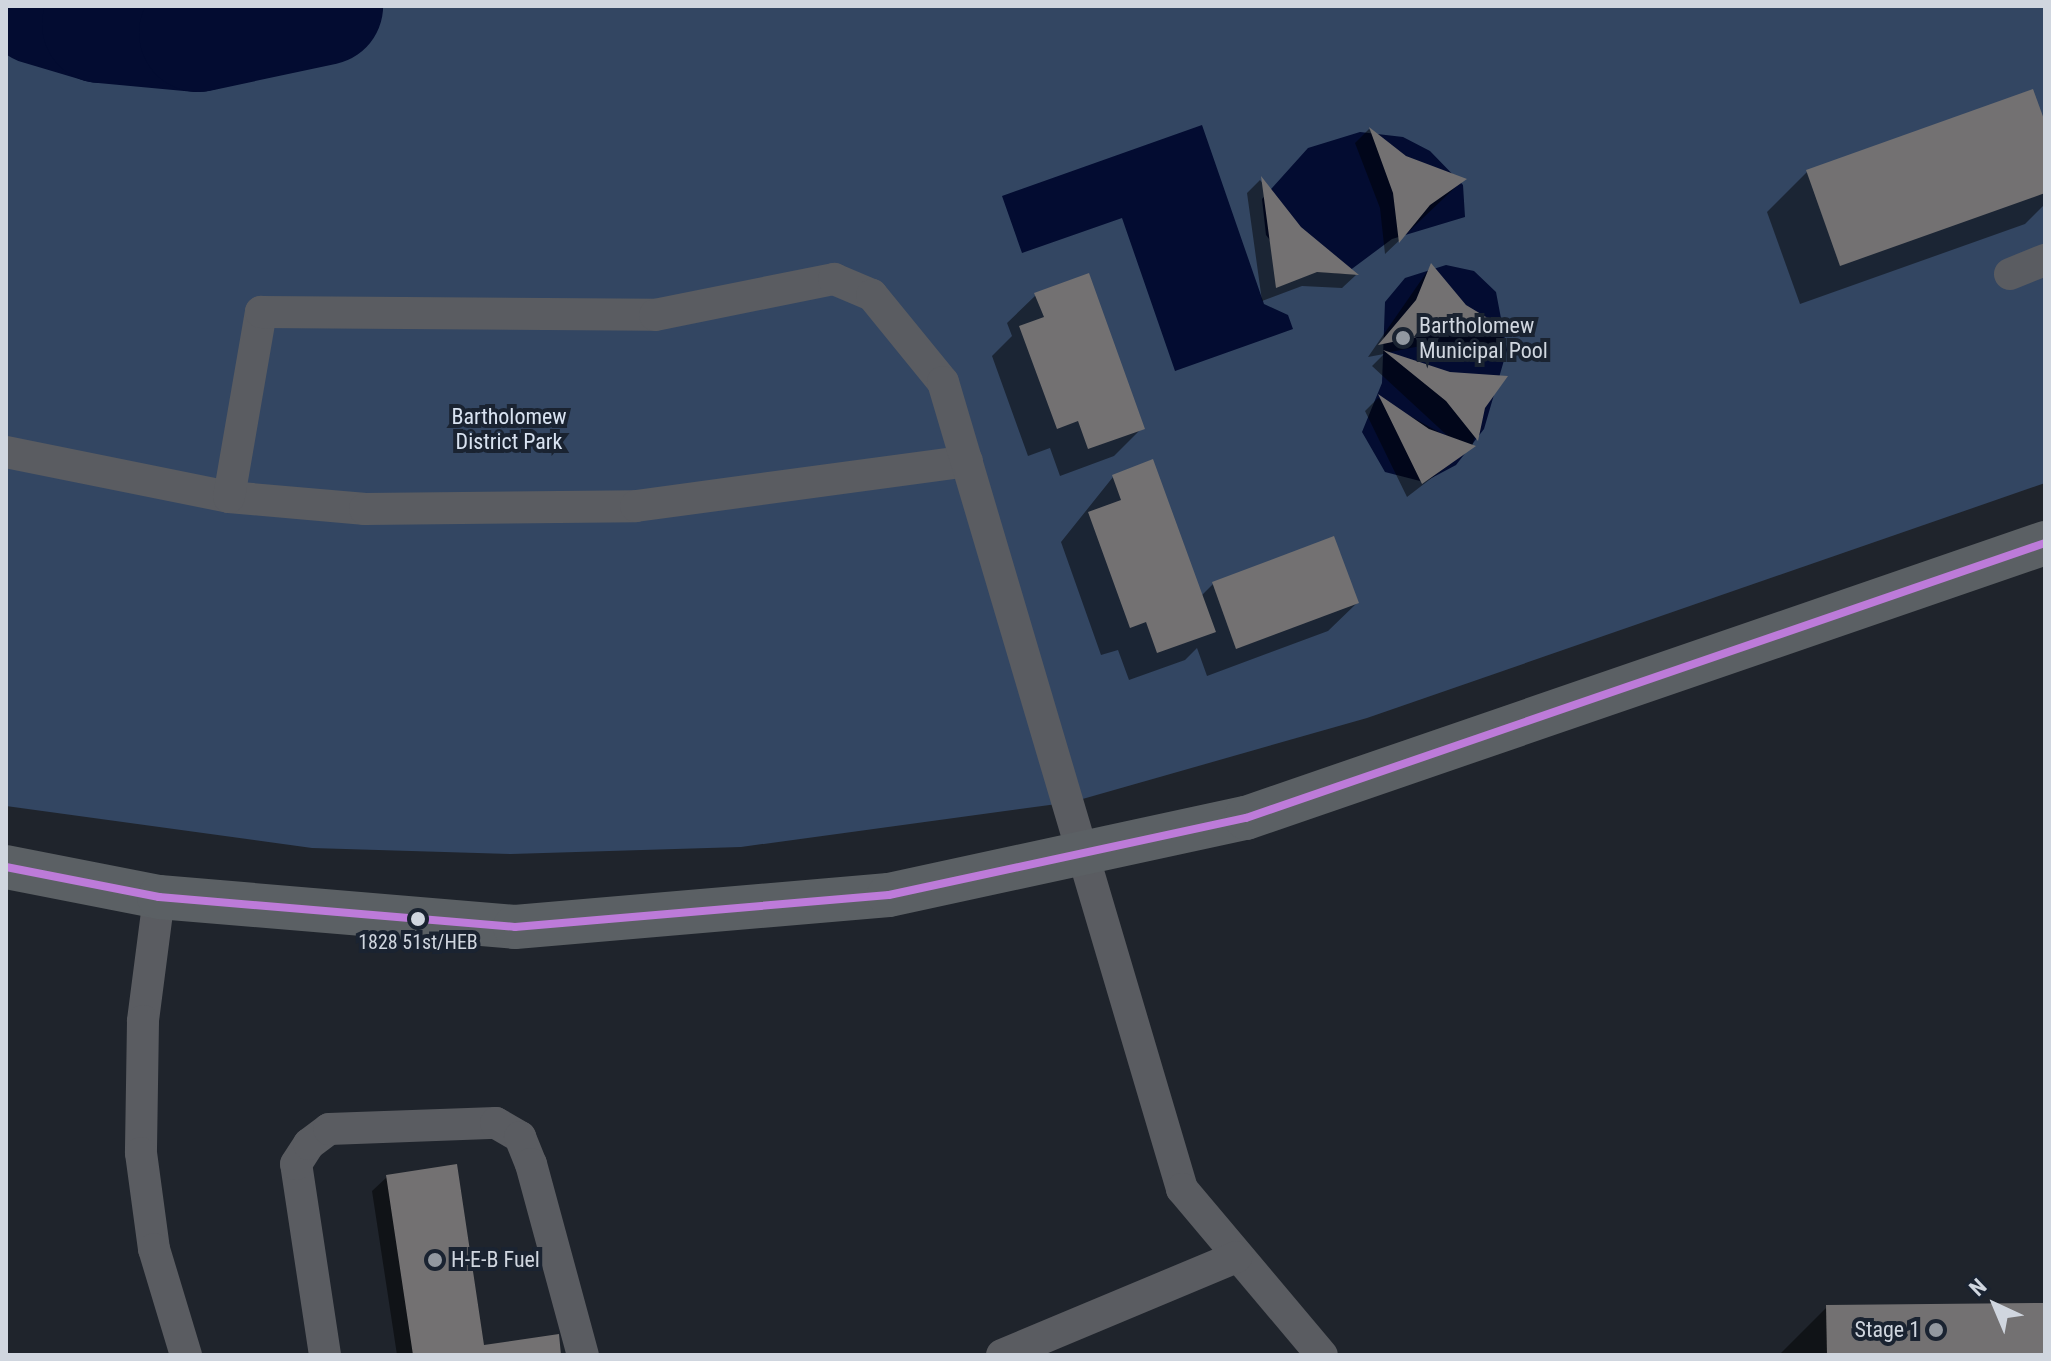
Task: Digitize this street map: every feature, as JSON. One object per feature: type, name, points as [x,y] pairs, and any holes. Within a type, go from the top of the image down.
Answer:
[{"type":"main road","points":[[6,867],[159,897],[515,927],[889,895],[1089,856],[1246,818],[2045,543]]},
{"type":"lane","points":[[2010,274],[2045,260]]},
{"type":"lane","points":[[229,497],[261,312],[655,315],[834,279],[872,295],[915,339],[943,382],[1089,856],[1158,1127],[1182,1189],[1236,1257],[1322,1355]]},
{"type":"lane","points":[[6,452],[229,497],[365,509],[636,506],[967,461]]},
{"type":"lane","points":[[159,897],[143,1021],[141,1153],[154,1249],[186,1355]]},
{"type":"lane","points":[[325,1355],[296,1164],[309,1144],[329,1129],[496,1123],[520,1137],[531,1164],[583,1355]]},
{"type":"lane","points":[[1002,1355],[1236,1257]]},
{"type":"green space","name":"Bartholomew District Park","points":[[6,6],[2045,6],[2045,483],[1367,718],[1072,802],[741,847],[511,854],[312,848],[6,806]]},
{"type":"shaded area","points":[[1202,125],[1264,304],[1288,315],[1293,329],[1175,371],[1122,218],[1022,253],[1002,196]]},
{"type":"shaded area","points":[[1360,132],[1403,137],[1430,151],[1463,185],[1465,217],[1392,239],[1345,274],[1292,269],[1266,235],[1262,199],[1308,148]]},
{"type":"shaded area","points":[[1446,265],[1474,271],[1496,292],[1507,350],[1484,429],[1456,465],[1424,482],[1385,472],[1362,432],[1382,383],[1385,302],[1405,278]]},
{"type":"building","points":[[2033,89],[2045,122],[2045,193],[1840,266],[1806,170]]},
{"type":"building","points":[[1369,127],[1406,156],[1467,179],[1430,205],[1399,243],[1393,193]]},
{"type":"building","points":[[1261,176],[1301,227],[1359,275],[1317,272],[1276,288]]},
{"type":"building","points":[[1431,263],[1466,305],[1511,332],[1451,330],[1378,345],[1416,300]]},
{"type":"building","points":[[1089,273],[1145,429],[1088,449],[1078,421],[1057,429],[1019,326],[1044,317],[1034,293]]},
{"type":"building","points":[[1383,350],[1450,372],[1508,376],[1485,408],[1478,441],[1446,401]]},
{"type":"building","points":[[1378,394],[1429,429],[1476,446],[1422,484]]},
{"type":"building","points":[[1153,459],[1216,632],[1157,653],[1146,622],[1130,628],[1088,512],[1121,500],[1112,475]]},
{"type":"building","points":[[1334,536],[1359,603],[1236,649],[1212,582]]},
{"type":"building","name":"H-E-B Fuel","points":[[457,1164],[484,1345],[559,1334],[561,1355],[413,1355],[386,1175]]},
{"type":"building","name":"Stage 1","points":[[2045,1303],[2045,1355],[1827,1355],[1826,1305]]},
{"type":"waterway","points":[[40,6],[101,24],[198,33],[324,6]]},
{"type":"transit line","points":[[6,867],[159,897],[515,927],[889,895],[1246,818],[2045,543]]},
{"type":"place","name":"Bartholomew Municipal Pool","points":[[1403,338]]},
{"type":"place","name":"1828 51st/HEB","points":[[418,919]]},
{"type":"place","name":"H-E-B Fuel","points":[[435,1260]]},
{"type":"place","name":"Stage 1","points":[[1936,1330]]}]
